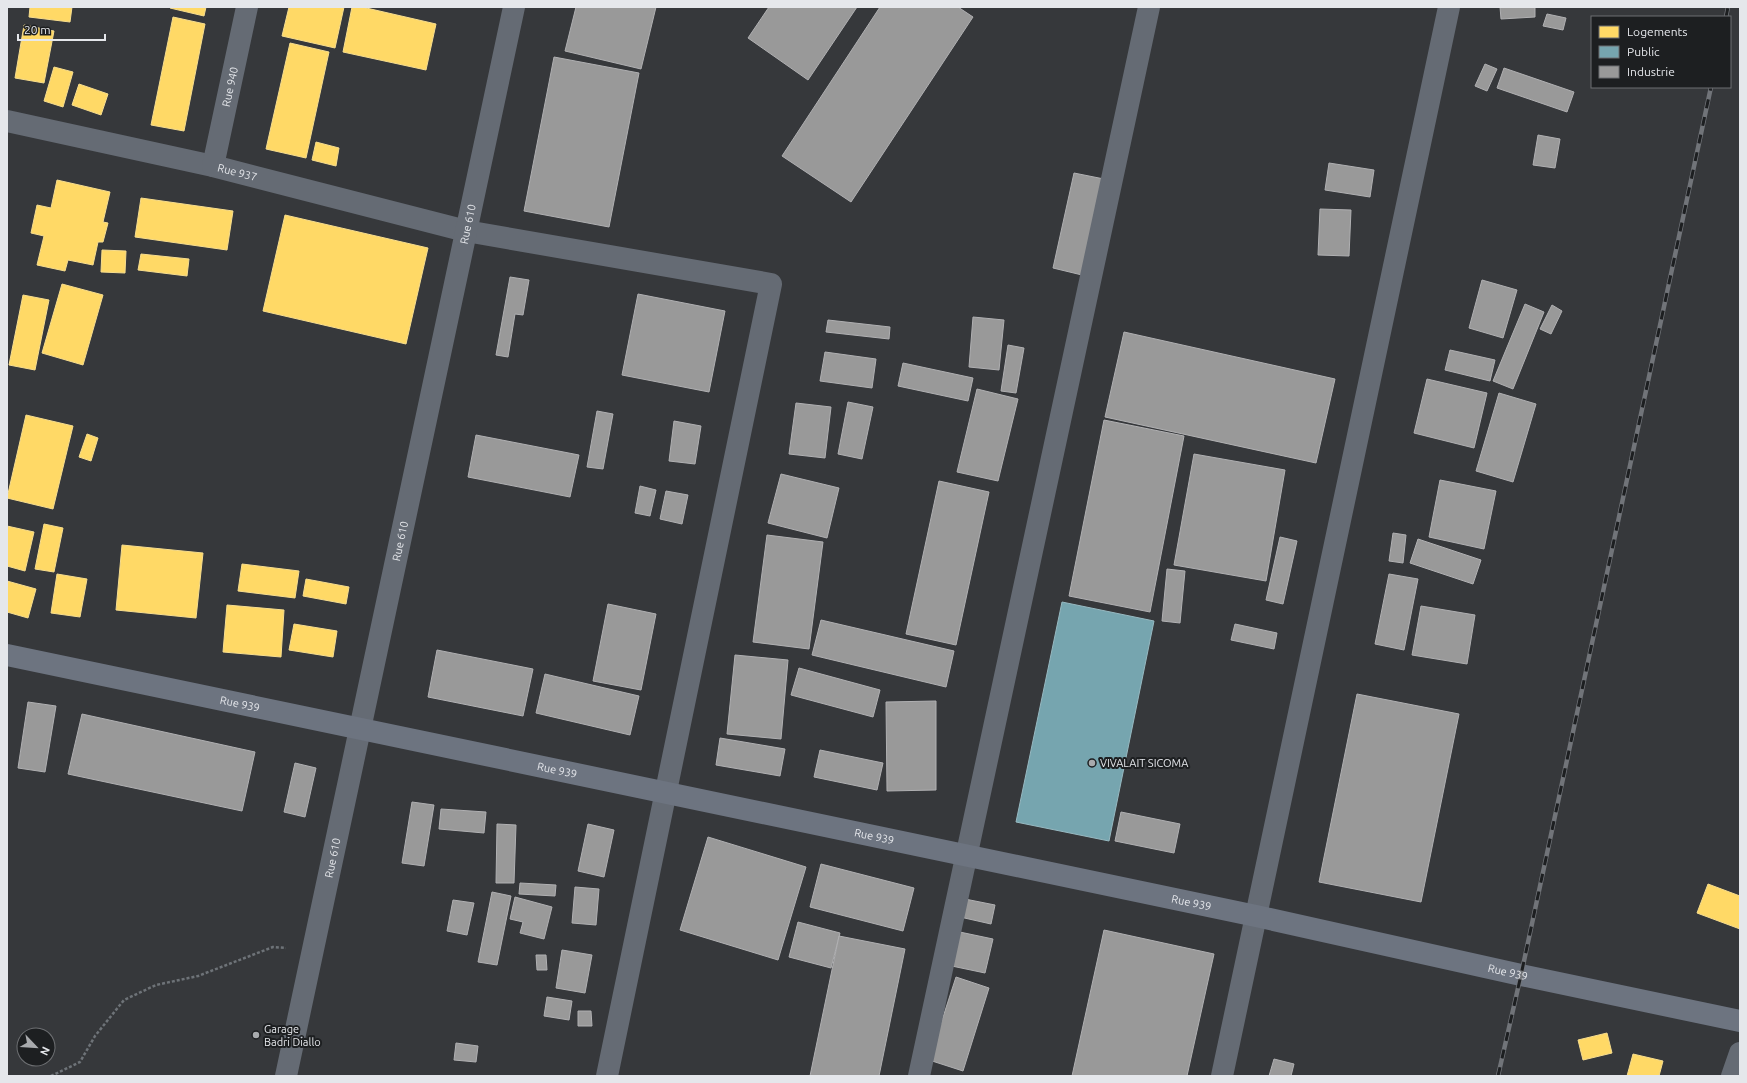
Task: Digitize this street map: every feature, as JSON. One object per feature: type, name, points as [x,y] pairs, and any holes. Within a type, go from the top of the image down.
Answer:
[{"type":"main road","name":"Rue 939","points":[[7,655],[1256,916],[1521,975],[1740,1021]]},
{"type":"street","name":"Rue 940","points":[[213,166],[247,7]]},
{"type":"street","name":"Rue 610","points":[[286,1076],[514,7]]},
{"type":"street","points":[[919,1076],[1149,7]]},
{"type":"street","points":[[1222,1076],[1449,7]]},
{"type":"street","name":"Rue 937","points":[[7,121],[213,166],[466,231],[771,284],[666,793]]},
{"type":"street","points":[[607,1076],[666,793]]},
{"type":"street","points":[[1732,1076],[1740,1053]]},
{"type":"path","points":[[51,1076],[80,1062],[95,1036],[124,1000],[156,986],[198,976],[272,947],[313,950]]},
{"type":"building: Logements","points":[[30,7],[72,7],[70,22],[29,17]]},
{"type":"building: Logements","points":[[170,7],[206,7],[204,16]]},
{"type":"building: Logements","points":[[289,7],[344,7],[335,48],[282,36]]},
{"type":"building: Logements","points":[[352,7],[362,7],[436,24],[426,70],[343,52]]},
{"type":"building: Logements","points":[[173,17],[205,24],[184,131],[151,125]]},
{"type":"building: Logements","points":[[24,25],[54,31],[44,83],[15,78]]},
{"type":"building: Logements","points":[[290,43],[329,52],[306,158],[266,149]]},
{"type":"building: Logements","points":[[54,67],[73,72],[63,107],[44,101]]},
{"type":"building: Logements","points":[[79,84],[108,94],[101,115],[72,105]]},
{"type":"building: Logements","points":[[316,142],[339,148],[336,166],[312,160]]},
{"type":"building: Logements","points":[[57,180],[110,192],[103,222],[108,223],[103,242],[98,242],[93,265],[68,260],[65,271],[37,265],[44,236],[31,233],[37,205],[51,208]]},
{"type":"building: Logements","points":[[141,198],[233,211],[227,250],[135,237]]},
{"type":"building: Logements","points":[[285,215],[428,248],[406,344],[263,311]]},
{"type":"building: Logements","points":[[102,250],[126,251],[125,273],[101,272]]},
{"type":"building: Logements","points":[[141,254],[189,259],[187,276],[138,270]]},
{"type":"building: Logements","points":[[62,284],[103,295],[83,365],[42,353]]},
{"type":"building: Logements","points":[[23,295],[49,300],[35,370],[9,365]]},
{"type":"building: Logements","points":[[26,415],[73,426],[53,509],[7,498]]},
{"type":"building: Logements","points":[[87,434],[98,438],[91,461],[79,457]]},
{"type":"building: Logements","points":[[44,524],[63,528],[54,572],[35,569]]},
{"type":"building: Logements","points":[[7,526],[34,532],[25,571],[7,566]]},
{"type":"building: Logements","points":[[122,545],[203,553],[196,618],[116,610]]},
{"type":"building: Logements","points":[[242,564],[299,571],[295,598],[238,591]]},
{"type":"building: Logements","points":[[57,574],[87,579],[80,617],[51,613]]},
{"type":"building: Logements","points":[[306,579],[349,587],[346,604],[303,596]]},
{"type":"building: Logements","points":[[7,581],[36,589],[28,618],[7,612]]},
{"type":"building: Logements","points":[[227,605],[284,610],[281,657],[223,652]]},
{"type":"building: Logements","points":[[294,624],[337,631],[333,657],[289,650]]},
{"type":"building: Logements","points":[[1708,884],[1740,896],[1740,929],[1697,913]]},
{"type":"building: Logements","points":[[1607,1033],[1612,1053],[1583,1060],[1578,1040]]},
{"type":"building: Logements","points":[[1633,1054],[1663,1061],[1659,1076],[1627,1076]]},
{"type":"building: Public","points":[[1062,602],[1154,621],[1109,841],[1016,822]]},
{"type":"building: Industrie","points":[[576,7],[656,7],[641,69],[565,51]]},
{"type":"building: Industrie","points":[[769,7],[857,7],[808,80],[748,38]]},
{"type":"building: Industrie","points":[[880,7],[958,7],[973,17],[851,202],[782,156]]},
{"type":"building: Industrie","points":[[1500,7],[1535,7],[1535,17],[1501,19]]},
{"type":"building: Industrie","points":[[1547,14],[1566,18],[1563,30],[1543,26]]},
{"type":"building: Industrie","points":[[554,57],[639,73],[609,227],[524,211]]},
{"type":"building: Industrie","points":[[1485,64],[1497,69],[1487,91],[1475,86]]},
{"type":"building: Industrie","points":[[1504,68],[1574,92],[1567,112],[1497,88]]},
{"type":"building: Industrie","points":[[1538,135],[1560,139],[1555,168],[1533,165]]},
{"type":"building: Industrie","points":[[1329,163],[1374,170],[1370,197],[1325,190]]},
{"type":"building: Industrie","points":[[1074,173],[1104,179],[1082,275],[1053,268]]},
{"type":"building: Industrie","points":[[1320,209],[1351,210],[1349,256],[1318,255]]},
{"type":"building: Industrie","points":[[510,277],[529,280],[523,315],[515,314],[508,357],[496,355]]},
{"type":"building: Industrie","points":[[1482,280],[1517,290],[1503,338],[1469,328]]},
{"type":"building: Industrie","points":[[638,294],[725,311],[709,392],[622,375]]},
{"type":"building: Industrie","points":[[1525,304],[1544,312],[1513,389],[1493,381]]},
{"type":"building: Industrie","points":[[1552,305],[1562,311],[1551,334],[1540,329]]},
{"type":"building: Industrie","points":[[973,317],[1004,320],[999,370],[969,367]]},
{"type":"building: Industrie","points":[[828,320],[890,327],[889,339],[826,332]]},
{"type":"building: Industrie","points":[[1124,332],[1335,379],[1316,463],[1105,417]]},
{"type":"building: Industrie","points":[[1008,345],[1024,348],[1016,393],[1001,391]]},
{"type":"building: Industrie","points":[[1450,350],[1495,360],[1490,381],[1445,370]]},
{"type":"building: Industrie","points":[[825,352],[876,359],[872,388],[820,381]]},
{"type":"building: Industrie","points":[[903,363],[973,378],[968,401],[898,386]]},
{"type":"building: Industrie","points":[[1427,379],[1487,393],[1474,448],[1414,433]]},
{"type":"building: Industrie","points":[[977,389],[1018,399],[998,481],[957,472]]},
{"type":"building: Industrie","points":[[1499,393],[1536,404],[1513,482],[1476,471]]},
{"type":"building: Industrie","points":[[848,402],[873,407],[862,459],[838,454]]},
{"type":"building: Industrie","points":[[796,403],[831,407],[825,458],[789,454]]},
{"type":"building: Industrie","points":[[597,411],[613,414],[603,469],[587,467]]},
{"type":"building: Industrie","points":[[1104,420],[1184,436],[1150,612],[1069,596]]},
{"type":"building: Industrie","points":[[674,421],[701,426],[695,464],[669,461]]},
{"type":"building: Industrie","points":[[476,435],[579,455],[570,497],[468,477]]},
{"type":"building: Industrie","points":[[1194,454],[1285,470],[1266,581],[1174,565]]},
{"type":"building: Industrie","points":[[781,474],[839,488],[827,538],[768,523]]},
{"type":"building: Industrie","points":[[1440,480],[1496,491],[1484,549],[1429,537]]},
{"type":"building: Industrie","points":[[939,481],[989,492],[956,645],[906,634]]},
{"type":"building: Industrie","points":[[640,486],[656,490],[650,516],[635,513]]},
{"type":"building: Industrie","points":[[666,491],[688,495],[682,524],[660,519]]},
{"type":"building: Industrie","points":[[1393,533],[1406,535],[1403,563],[1389,561]]},
{"type":"building: Industrie","points":[[767,535],[823,542],[809,649],[753,642]]},
{"type":"building: Industrie","points":[[1280,537],[1297,541],[1283,604],[1266,600]]},
{"type":"building: Industrie","points":[[1418,539],[1481,560],[1473,584],[1410,563]]},
{"type":"building: Industrie","points":[[1167,569],[1185,571],[1180,623],[1162,621]]},
{"type":"building: Industrie","points":[[1389,574],[1418,579],[1404,650],[1375,644]]},
{"type":"building: Industrie","points":[[608,604],[656,614],[641,690],[593,681]]},
{"type":"building: Industrie","points":[[1421,606],[1475,615],[1467,664],[1412,655]]},
{"type":"building: Industrie","points":[[821,620],[954,651],[946,687],[812,655]]},
{"type":"building: Industrie","points":[[1235,624],[1277,633],[1274,649],[1231,640]]},
{"type":"building: Industrie","points":[[437,650],[533,669],[523,716],[428,697]]},
{"type":"building: Industrie","points":[[735,655],[788,660],[781,739],[727,734]]},
{"type":"building: Industrie","points":[[799,668],[880,690],[873,717],[791,695]]},
{"type":"building: Industrie","points":[[545,674],[639,696],[630,735],[536,713]]},
{"type":"building: Industrie","points":[[1357,694],[1459,714],[1421,902],[1319,882]]},
{"type":"building: Industrie","points":[[936,701],[936,790],[887,791],[886,702]]},
{"type":"building: Industrie","points":[[28,702],[56,706],[45,772],[18,768]]},
{"type":"building: Industrie","points":[[82,714],[255,752],[242,811],[68,774]]},
{"type":"building: Industrie","points":[[720,738],[785,749],[780,776],[716,765]]},
{"type":"building: Industrie","points":[[820,750],[883,763],[877,790],[814,777]]},
{"type":"building: Industrie","points":[[295,763],[316,768],[305,817],[284,812]]},
{"type":"building: Industrie","points":[[412,802],[434,805],[424,866],[402,863]]},
{"type":"building: Industrie","points":[[441,809],[486,812],[484,833],[439,829]]},
{"type":"building: Industrie","points":[[1121,812],[1180,824],[1174,853],[1115,841]]},
{"type":"building: Industrie","points":[[497,824],[516,825],[514,883],[496,883]]},
{"type":"building: Industrie","points":[[588,824],[614,830],[604,877],[578,871]]},
{"type":"building: Industrie","points":[[708,837],[806,867],[778,960],[680,930]]},
{"type":"building: Industrie","points":[[821,864],[914,888],[903,931],[810,907]]},
{"type":"building: Industrie","points":[[520,883],[556,885],[555,896],[519,894]]},
{"type":"building: Industrie","points":[[575,887],[599,889],[596,925],[572,923]]},
{"type":"building: Industrie","points":[[492,892],[511,896],[497,965],[478,962]]},
{"type":"building: Industrie","points":[[515,897],[552,907],[544,939],[520,933],[523,922],[510,919]]},
{"type":"building: Industrie","points":[[965,899],[995,905],[991,924],[960,917]]},
{"type":"building: Industrie","points":[[453,900],[474,903],[467,935],[447,931]]},
{"type":"building: Industrie","points":[[798,922],[840,933],[831,968],[789,957]]},
{"type":"building: Industrie","points":[[1104,930],[1214,954],[1187,1076],[1072,1076]]},
{"type":"building: Industrie","points":[[955,931],[993,939],[985,973],[947,965]]},
{"type":"building: Industrie","points":[[839,936],[905,949],[879,1076],[810,1076]]},
{"type":"building: Industrie","points":[[562,950],[592,955],[585,993],[556,988]]},
{"type":"building: Industrie","points":[[536,955],[546,955],[547,970],[537,970]]},
{"type":"building: Industrie","points":[[956,977],[989,988],[963,1071],[929,1060]]},
{"type":"building: Industrie","points":[[547,997],[572,1001],[569,1020],[544,1016]]},
{"type":"building: Industrie","points":[[578,1011],[591,1011],[592,1026],[578,1026]]},
{"type":"building: Industrie","points":[[456,1043],[478,1046],[476,1062],[454,1060]]},
{"type":"building: Industrie","points":[[1274,1059],[1294,1064],[1291,1076],[1269,1076]]},
{"type":"railway","points":[[1726,16],[1728,7]]},
{"type":"railway","points":[[1498,1076],[1521,975],[1711,88]]},
{"type":"place","name":"VIVALAIT SICOMA","points":[[1092,763]]},
{"type":"place","name":"Garage Badri Diallo","points":[[256,1035]]}]
